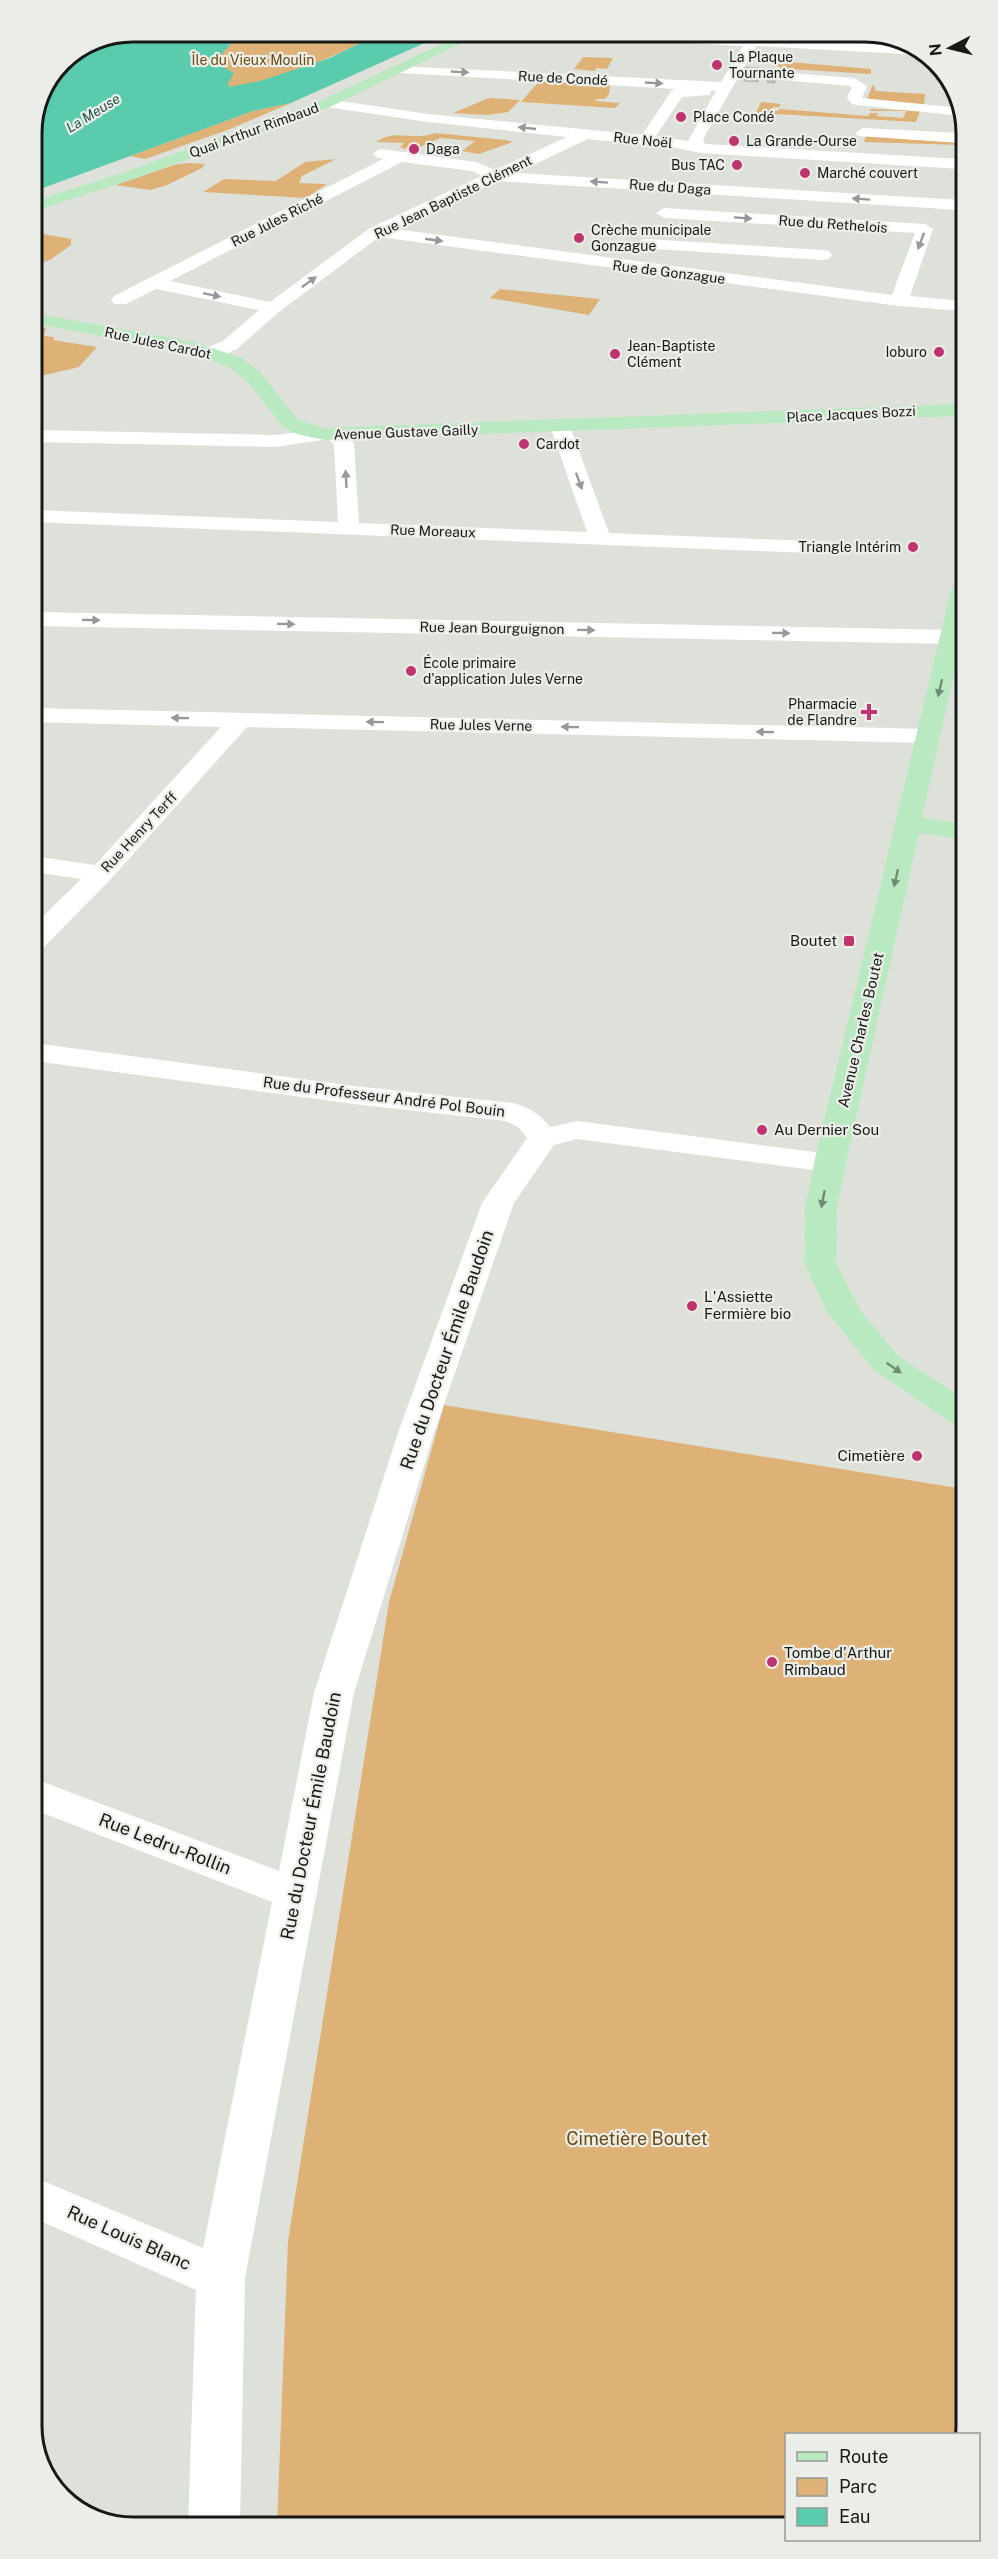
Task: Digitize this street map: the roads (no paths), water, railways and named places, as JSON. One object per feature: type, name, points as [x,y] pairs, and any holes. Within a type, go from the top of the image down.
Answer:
[{"type":"main road","name":"Quai Arthur Rimbaud","points":[[42,204],[134,174],[327,103],[457,42]]},
{"type":"main road","name":"Rue Jules Cardot","points":[[42,320],[129,335],[211,354],[235,362],[254,377],[291,424],[307,431],[331,434]]},
{"type":"main road","name":"Place Jacques Bozzi","points":[[780,418],[956,410]]},
{"type":"main road","name":"Avenue Gustave Gailly","points":[[331,434],[780,418]]},
{"type":"main road","name":"Place Jacques Bozzi","points":[[780,418],[911,419],[950,429]]},
{"type":"main road","name":"Avenue Charles Boutet","points":[[956,616],[830,1163],[821,1209],[820,1263],[845,1313],[886,1364],[956,1410]]},
{"type":"main road","points":[[909,824],[956,830]]},
{"type":"street","points":[[633,268],[700,148],[695,140],[724,90],[739,74],[752,42]]},
{"type":"street","points":[[814,42],[899,49]]},
{"type":"street","name":"Rue de Condé","points":[[401,69],[724,90]]},
{"type":"street","points":[[776,76],[854,82],[860,86],[854,98],[857,101],[953,111]]},
{"type":"street","points":[[646,140],[677,93],[724,90]]},
{"type":"street","name":"Rue Noël","points":[[327,103],[428,118],[646,140],[700,148],[956,164]]},
{"type":"street","points":[[862,133],[956,138]]},
{"type":"street","name":"Rue Jean Baptiste Clément","points":[[211,354],[230,345],[273,308],[376,232],[585,134]]},
{"type":"street","name":"Rue du Daga","points":[[381,154],[476,166],[495,176],[686,174],[956,204]]},
{"type":"street","name":"Rue Jules Riché","points":[[120,300],[399,157]]},
{"type":"street","name":"Rue du Rethelois","points":[[664,213],[925,230],[899,302]]},
{"type":"street","name":"Rue de Gonzague","points":[[376,232],[899,302],[956,306]]},
{"type":"street","points":[[646,244],[823,255]]},
{"type":"street","points":[[154,283],[273,308]]},
{"type":"street","points":[[560,426],[600,538]]},
{"type":"street","points":[[331,434],[344,444],[349,527]]},
{"type":"street","name":"Avenue Gustave Gailly","points":[[42,436],[275,441],[331,434]]},
{"type":"street","name":"Rue Moreaux","points":[[42,516],[834,548]]},
{"type":"street","name":"Rue Jean Bourguignon","points":[[42,620],[951,637]]},
{"type":"street","name":"Rue Jules Verne","points":[[42,715],[929,736]]},
{"type":"street","name":"Rue Henry Terff","points":[[42,933],[100,874],[241,719]]},
{"type":"street","points":[[42,865],[100,874]]},
{"type":"street","name":"Rue du Professeur André Pol Bouin","points":[[42,1053],[354,1095],[513,1112],[530,1122],[543,1138]]},
{"type":"street","points":[[543,1138],[577,1130],[830,1163]]},
{"type":"street","name":"Rue du Docteur Émile Baudoin","points":[[214,2517],[221,2278],[334,1694],[417,1430],[498,1203],[543,1138]]},
{"type":"street","name":"Rue Ledru-Rollin","points":[[42,1797],[295,1894]]},
{"type":"street","name":"Rue Louis Blanc","points":[[42,2201],[221,2278]]},
{"type":"water","name":"La Meuse","points":[[133,42],[232,42],[215,62],[234,73],[228,84],[229,87],[260,81],[330,58],[362,42],[427,42],[291,103],[253,111],[42,188],[42,127],[51,93],[73,65],[98,49]]},
{"type":"tunnel","points":[[744,74],[776,76]]},
{"type":"place","name":"La Plaque Tournante","points":[[717,65]]},
{"type":"place","name":"Place Condé","points":[[681,117]]},
{"type":"place","name":"La Grande-Ourse","points":[[734,141]]},
{"type":"place","name":"Daga","points":[[414,149]]},
{"type":"place","name":"Bus TAC","points":[[737,165]]},
{"type":"place","name":"Marché couvert","points":[[805,173]]},
{"type":"place","name":"Crèche municipale Gonzague","points":[[579,238]]},
{"type":"place","name":"Ioburo","points":[[939,352]]},
{"type":"place","name":"Jean-Baptiste Clément","points":[[615,354]]},
{"type":"place","name":"Cardot","points":[[524,444]]},
{"type":"place","name":"Triangle Intérim","points":[[913,547]]},
{"type":"place","name":"École primaire d'application Jules Verne","points":[[411,671]]},
{"type":"place","name":"Pharmacie de Flandre","points":[[869,712]]},
{"type":"place","name":"Boutet","points":[[849,941]]},
{"type":"place","name":"Au Dernier Sou","points":[[762,1130]]},
{"type":"place","name":"L'Assiette Fermière bio","points":[[692,1306]]},
{"type":"place","name":"Cimetière","points":[[917,1456]]},
{"type":"place","name":"Tombe d'Arthur Rimbaud","points":[[772,1662]]},
{"type":"park label","name":"Île du Vieux Moulin","points":[[253,60]]},
{"type":"park label","name":"Cimetière Boutet","points":[[637,2139]]}]
